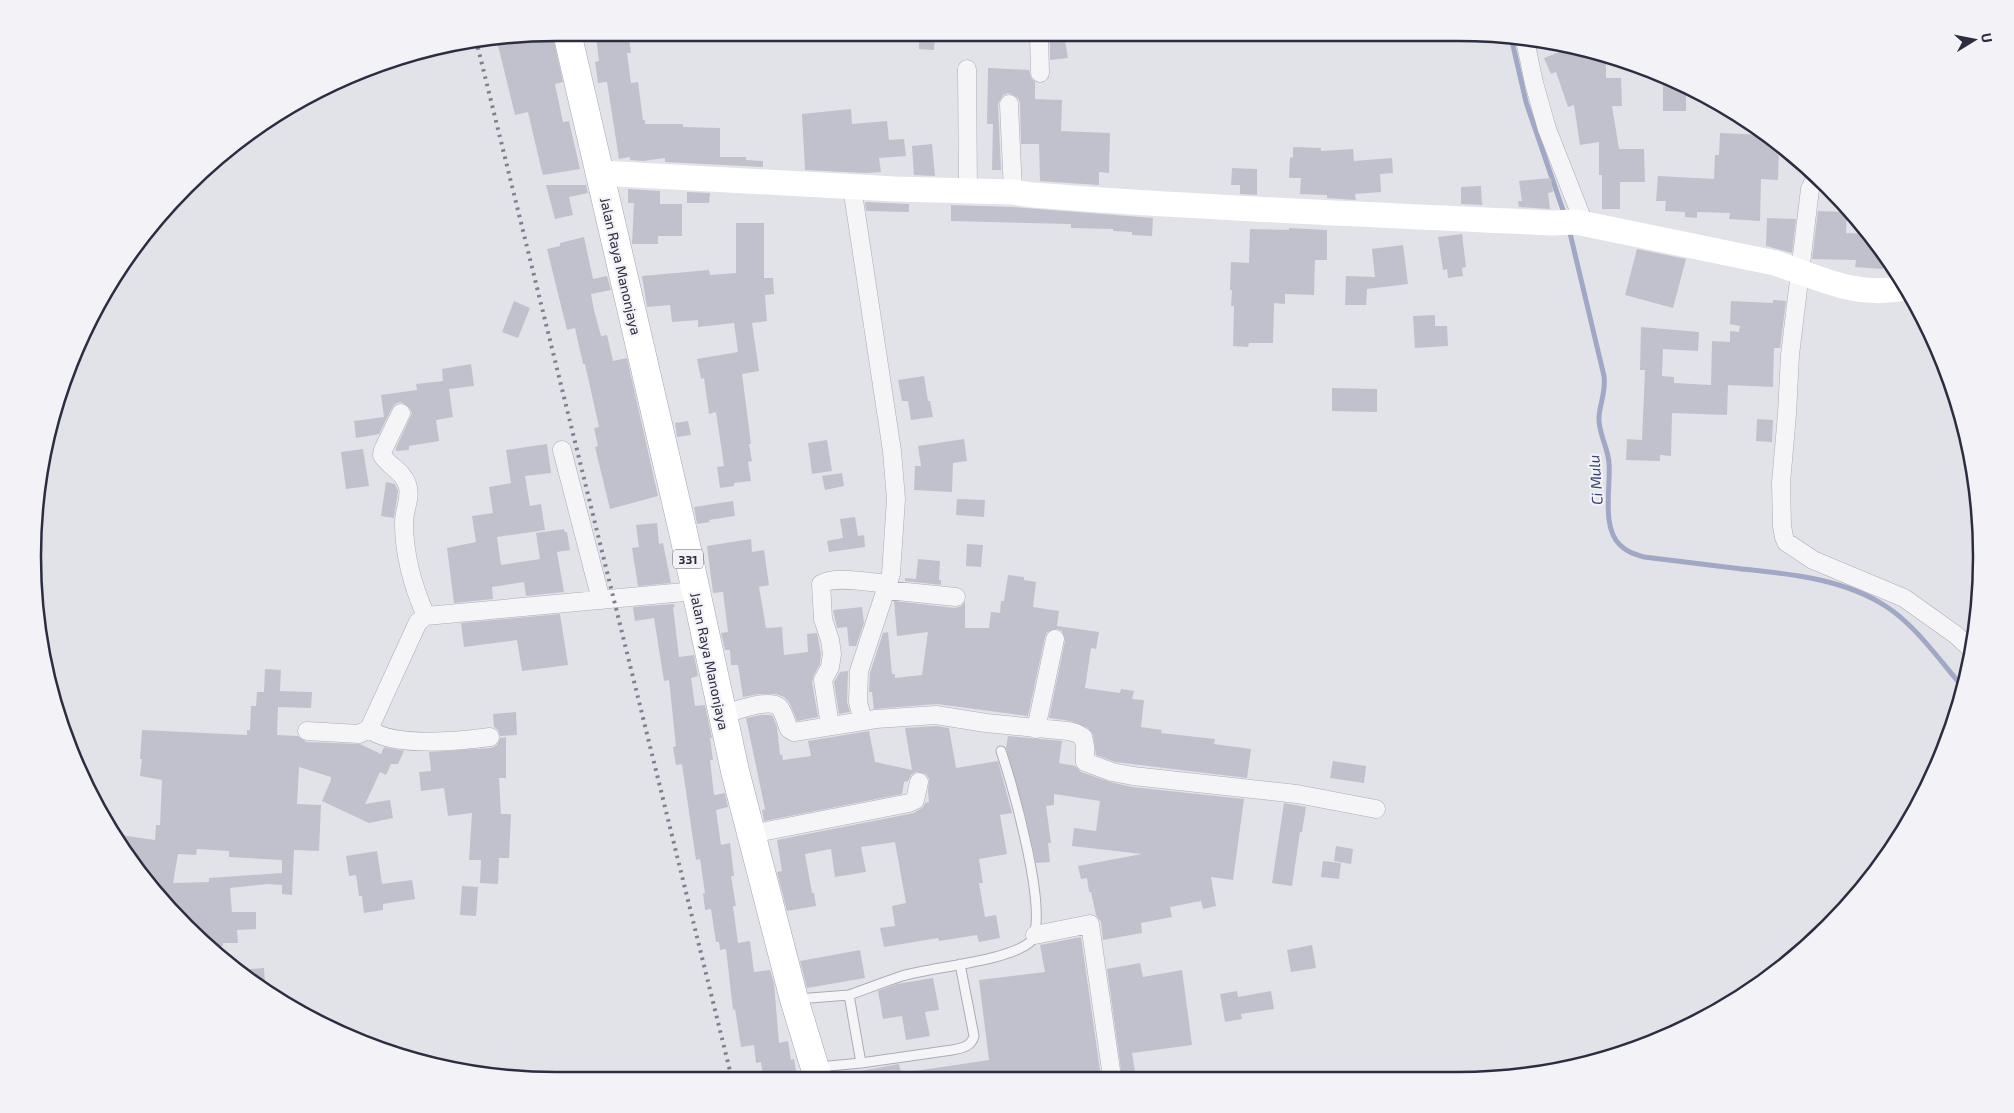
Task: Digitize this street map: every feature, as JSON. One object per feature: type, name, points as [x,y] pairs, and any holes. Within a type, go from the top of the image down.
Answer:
[{"type":"main road","name":"Jalan Raya Manonjaya","points":[[569,41],[684,536],[722,715],[794,999],[816,1072]]},
{"type":"street","points":[[1039,41],[1040,73]]},
{"type":"street","points":[[1526,46],[1534,83],[1571,223]]},
{"type":"street","points":[[967,69],[968,192]]},
{"type":"street","points":[[1009,104],[1013,192]]},
{"type":"street","points":[[600,173],[852,187],[1013,192],[1150,204],[1571,223],[1775,263],[1800,271],[1812,278],[1866,292],[1898,289]]},
{"type":"street","points":[[1813,183],[1810,189],[1790,355],[1787,414],[1780,483],[1782,526],[1786,542],[1813,560],[1904,598],[1965,643]]},
{"type":"street","points":[[852,187],[892,451],[896,499],[894,546],[888,587],[859,672],[858,702],[862,721]]},
{"type":"street","points":[[401,413],[382,455],[408,484],[404,524],[408,560],[414,587],[426,616]]},
{"type":"street","points":[[562,450],[601,600]]},
{"type":"street","points":[[830,726],[823,680],[830,667],[832,654],[830,640],[823,619],[821,584],[847,580],[956,597]]},
{"type":"street","points":[[307,732],[359,734],[369,729],[418,622],[426,616],[695,592]]},
{"type":"street","points":[[1036,729],[1055,639]]},
{"type":"street","points":[[722,715],[763,704],[775,705],[782,711],[792,731],[862,721],[936,715],[965,721],[1068,731],[1082,735],[1086,746],[1085,762],[1112,772],[1159,780],[1297,794],[1376,809]]},
{"type":"street","points":[[369,729],[382,736],[432,742],[490,737]]},
{"type":"street","points":[[751,834],[909,803],[915,800],[919,782]]},
{"type":"street","points":[[1035,935],[1090,924],[1111,1072]]},
{"type":"lane","points":[[794,999],[849,996],[903,976],[1022,948],[1035,935],[1037,908],[1032,876],[1011,779],[1001,751]]},
{"type":"lane","points":[[820,1072],[861,1063],[952,1050],[971,1043],[974,1036],[960,964]]},
{"type":"lane","points":[[849,996],[861,1063]]},
{"type":"building","points":[[554,41],[563,82],[555,84],[563,122],[569,121],[580,169],[543,175],[528,112],[515,115],[498,45]]},
{"type":"building","points":[[596,41],[630,41],[631,53],[627,53],[631,83],[638,82],[645,124],[683,124],[683,127],[720,128],[720,157],[746,157],[746,160],[763,161],[763,167],[665,162],[665,158],[643,161],[630,160],[630,157],[619,159],[607,82],[598,83],[595,62],[599,61]]},
{"type":"building","points":[[919,41],[935,41],[934,50],[919,49]]},
{"type":"building","points":[[1050,41],[1065,41],[1068,58],[1050,60]]},
{"type":"building","points":[[1560,52],[1591,59],[1606,64],[1606,78],[1621,78],[1622,106],[1612,106],[1619,149],[1644,149],[1645,182],[1620,182],[1620,209],[1602,209],[1602,175],[1599,175],[1599,142],[1580,145],[1574,105],[1568,107],[1556,72],[1551,74],[1544,58]]},
{"type":"building","points":[[988,68],[1029,70],[1031,78],[1035,82],[1035,99],[1062,100],[1061,131],[1110,133],[1109,173],[1099,172],[1099,185],[1040,181],[1039,144],[1021,144],[1020,103],[1018,98],[1009,93],[1003,95],[998,104],[1001,170],[992,170],[993,124],[987,124]]},
{"type":"building","points":[[1663,84],[1686,95],[1686,111],[1663,111]]},
{"type":"building","points":[[851,109],[852,124],[887,121],[889,140],[904,139],[906,156],[879,158],[881,172],[805,170],[802,114]]},
{"type":"building","points":[[1720,133],[1753,134],[1779,154],[1778,180],[1761,179],[1760,221],[1729,219],[1730,213],[1697,212],[1697,218],[1685,217],[1685,212],[1665,211],[1666,201],[1656,201],[1658,176],[1714,179],[1715,155],[1719,155]]},
{"type":"building","points":[[932,144],[935,176],[914,175],[912,146]]},
{"type":"building","points":[[1293,147],[1321,148],[1321,151],[1353,149],[1354,161],[1392,158],[1393,173],[1380,174],[1381,192],[1355,194],[1356,200],[1327,198],[1327,195],[1300,194],[1301,178],[1289,178],[1290,157],[1293,158]]},
{"type":"building","points":[[1232,168],[1257,169],[1257,195],[1240,194],[1240,185],[1231,185]]},
{"type":"building","points":[[1551,178],[1553,192],[1548,193],[1550,209],[1519,207],[1518,201],[1522,201],[1519,181]]},
{"type":"building","points":[[546,185],[586,185],[588,193],[569,197],[573,215],[555,219]]},
{"type":"building","points":[[1481,186],[1482,205],[1461,204],[1461,187]]},
{"type":"building","points":[[628,189],[660,191],[660,204],[682,204],[682,236],[658,236],[658,244],[632,244],[634,203],[628,203]]},
{"type":"building","points":[[687,192],[710,193],[709,203],[687,203]]},
{"type":"building","points":[[865,202],[909,204],[909,212],[866,211]]},
{"type":"building","points":[[951,205],[1013,207],[1153,218],[1152,236],[1132,235],[1132,232],[1113,231],[1113,229],[1071,228],[1071,224],[951,221]]},
{"type":"building","points":[[1818,211],[1840,212],[1847,219],[1846,233],[1858,234],[1883,266],[1883,269],[1855,267],[1856,260],[1812,259]]},
{"type":"building","points":[[1767,218],[1796,219],[1792,253],[1766,246]]},
{"type":"building","points":[[736,223],[764,223],[764,278],[773,278],[774,294],[765,295],[767,321],[752,323],[759,371],[742,374],[751,444],[749,444],[752,461],[748,462],[751,481],[734,483],[734,486],[720,488],[717,467],[724,466],[716,412],[709,414],[704,378],[701,379],[697,359],[738,352],[734,323],[698,327],[698,320],[672,322],[670,305],[647,307],[642,276],[709,270],[710,275],[736,273]]},
{"type":"building","points":[[1289,228],[1327,230],[1327,260],[1315,260],[1314,295],[1285,294],[1285,304],[1274,303],[1273,343],[1249,343],[1248,347],[1233,346],[1234,306],[1231,306],[1231,262],[1249,263],[1250,229],[1289,230]]},
{"type":"building","points":[[1462,234],[1466,267],[1462,268],[1463,276],[1448,278],[1447,269],[1443,270],[1438,237]]},
{"type":"building","points":[[584,237],[593,279],[607,276],[611,290],[591,294],[594,310],[601,336],[607,335],[613,361],[627,358],[658,496],[610,509],[595,447],[598,446],[594,428],[599,427],[585,364],[583,364],[575,328],[567,330],[547,249],[560,246],[560,243]]},
{"type":"building","points":[[1403,245],[1408,284],[1367,289],[1366,305],[1345,305],[1346,276],[1375,277],[1372,249]]},
{"type":"building","points":[[1637,249],[1686,259],[1673,308],[1625,295]]},
{"type":"building","points":[[1773,300],[1786,301],[1780,348],[1774,348],[1773,387],[1728,385],[1727,415],[1672,413],[1671,456],[1660,455],[1660,461],[1626,460],[1627,439],[1642,440],[1645,370],[1640,370],[1641,327],[1699,332],[1698,351],[1663,349],[1662,376],[1674,377],[1674,383],[1711,385],[1712,341],[1730,342],[1730,331],[1739,332],[1740,326],[1730,324],[1731,301],[1773,303]]},
{"type":"building","points":[[514,301],[530,308],[518,338],[502,332]]},
{"type":"building","points":[[1435,315],[1435,326],[1447,326],[1448,346],[1415,348],[1413,316]]},
{"type":"building","points":[[471,364],[474,386],[449,389],[453,417],[436,420],[439,441],[409,446],[409,450],[396,451],[412,413],[409,407],[401,402],[395,404],[392,408],[379,434],[356,438],[354,421],[384,417],[381,395],[417,390],[416,384],[443,381],[442,369]]},
{"type":"building","points":[[924,376],[933,417],[911,420],[908,401],[902,401],[898,380]]},
{"type":"building","points":[[1332,388],[1377,389],[1377,412],[1332,411]]},
{"type":"building","points":[[1757,419],[1773,420],[1772,442],[1756,441]]},
{"type":"building","points":[[688,421],[691,435],[677,437],[675,423]]},
{"type":"building","points":[[964,439],[967,461],[953,463],[952,492],[914,490],[915,466],[921,466],[918,446]]},
{"type":"building","points":[[827,440],[832,471],[812,474],[808,443]]},
{"type":"building","points":[[547,444],[551,473],[525,476],[530,506],[541,504],[545,530],[497,537],[501,565],[540,559],[536,533],[564,529],[567,532],[570,550],[557,552],[564,592],[526,596],[524,582],[492,587],[493,599],[454,603],[447,548],[476,542],[472,516],[493,513],[489,487],[511,483],[506,450]]},
{"type":"building","points":[[363,449],[369,486],[346,489],[341,452]]},
{"type":"building","points":[[842,473],[844,486],[825,490],[822,476]]},
{"type":"building","points":[[386,482],[395,484],[398,491],[394,518],[381,516]]},
{"type":"building","points":[[957,499],[985,500],[984,517],[956,515]]},
{"type":"building","points":[[733,501],[735,516],[697,524],[694,507]]},
{"type":"building","points":[[855,517],[858,536],[864,535],[865,547],[829,552],[827,541],[843,538],[840,519]]},
{"type":"building","points":[[657,523],[659,544],[663,543],[671,583],[638,586],[632,548],[639,547],[636,525]]},
{"type":"building","points":[[751,539],[752,552],[764,550],[769,585],[759,587],[766,628],[782,627],[784,655],[808,652],[807,634],[817,633],[821,654],[820,664],[812,682],[818,717],[797,721],[789,702],[784,697],[776,694],[759,694],[743,697],[738,665],[731,665],[730,650],[725,650],[721,633],[728,632],[723,592],[713,593],[707,546]]},
{"type":"building","points":[[967,544],[983,545],[981,567],[966,566]]},
{"type":"building","points":[[918,559],[940,561],[939,580],[941,580],[941,585],[905,581],[905,578],[916,579]]},
{"type":"building","points":[[1008,575],[1024,577],[1024,580],[1036,582],[1033,607],[1059,611],[1057,626],[1099,632],[1096,649],[1091,648],[1085,688],[1120,693],[1121,689],[1134,691],[1132,699],[1144,700],[1141,727],[1162,730],[1161,733],[1215,739],[1214,744],[1251,749],[1247,778],[1115,762],[1096,755],[1093,735],[1088,728],[1071,721],[1049,718],[1065,641],[1062,631],[1057,629],[1047,632],[1045,637],[1028,716],[937,704],[874,709],[872,692],[869,692],[870,673],[883,633],[888,632],[892,674],[895,674],[895,678],[922,675],[928,632],[897,636],[894,601],[955,608],[965,602],[965,628],[989,628],[991,612],[1000,613]]},
{"type":"building","points":[[674,604],[679,657],[694,655],[698,676],[691,678],[695,706],[705,705],[712,738],[710,738],[713,760],[710,760],[714,795],[725,793],[728,807],[716,810],[721,845],[730,843],[734,876],[731,876],[736,906],[733,906],[738,943],[750,941],[754,972],[770,970],[774,983],[779,1043],[788,1041],[791,1060],[794,1059],[796,1071],[762,1072],[761,1062],[756,1063],[754,1045],[741,1047],[735,1009],[733,1010],[726,949],[720,950],[719,942],[716,942],[711,909],[705,910],[703,893],[705,893],[700,859],[696,860],[682,764],[676,765],[673,747],[676,746],[669,680],[664,681],[654,618],[635,621],[633,607]]},
{"type":"building","points":[[862,607],[864,623],[856,646],[849,646],[847,627],[837,628],[833,610]]},
{"type":"building","points":[[560,614],[568,665],[522,671],[517,640],[464,647],[461,623]]},
{"type":"building","points":[[265,669],[281,670],[280,691],[312,692],[311,708],[278,707],[277,735],[298,736],[306,742],[360,744],[381,754],[384,747],[404,751],[398,764],[391,764],[386,775],[380,772],[365,804],[390,800],[393,818],[369,823],[322,801],[331,777],[299,767],[297,804],[321,805],[319,851],[294,850],[292,895],[282,894],[282,885],[267,884],[230,888],[232,912],[256,912],[256,929],[237,930],[238,943],[223,943],[223,946],[220,947],[192,921],[169,896],[123,835],[155,840],[156,825],[160,825],[162,780],[140,776],[142,730],[247,735],[247,730],[250,730],[251,706],[256,706],[257,692],[264,692]],"holes":[[[197,849],[229,851],[229,857],[282,860],[282,873],[209,878],[209,882],[173,883],[178,854],[196,855]]]},
{"type":"building","points":[[848,671],[847,702],[850,712],[839,714],[834,682],[840,672]]},
{"type":"building","points":[[516,712],[517,735],[500,736],[498,730],[494,727],[493,714]]},
{"type":"building","points":[[771,715],[773,717],[777,727],[780,755],[782,754],[783,760],[811,756],[808,741],[869,731],[875,762],[912,770],[905,728],[936,726],[949,728],[956,768],[998,761],[1012,813],[1000,815],[1007,854],[979,859],[983,883],[979,883],[985,917],[996,915],[1000,938],[979,942],[977,935],[939,941],[938,938],[884,947],[880,928],[895,926],[892,906],[906,903],[895,842],[861,847],[866,872],[835,877],[831,849],[805,854],[816,906],[787,911],[777,872],[782,871],[777,840],[914,813],[923,807],[925,803],[929,802],[929,779],[926,774],[916,772],[911,775],[908,781],[904,782],[902,794],[764,821],[762,810],[765,809],[746,718]]},
{"type":"building","points":[[1008,736],[1062,741],[1059,763],[1075,766],[1081,772],[1110,782],[1132,787],[1244,799],[1233,880],[1211,877],[1216,906],[1203,909],[1201,901],[1170,907],[1172,917],[1141,923],[1142,933],[1103,940],[1101,922],[1096,915],[1087,878],[1081,879],[1078,866],[1142,854],[1072,846],[1074,828],[1096,831],[1100,801],[1054,794],[1054,805],[1046,806],[1051,843],[1048,843],[1050,862],[1036,863],[1026,818],[1006,748]]},
{"type":"building","points":[[506,737],[506,778],[499,778],[501,814],[511,814],[509,858],[499,858],[498,884],[480,883],[481,860],[469,860],[472,813],[448,816],[444,788],[421,791],[419,772],[431,771],[429,752],[491,748],[497,745],[500,738]]},
{"type":"building","points":[[1333,761],[1366,766],[1364,783],[1330,778]]},
{"type":"building","points":[[1284,803],[1306,807],[1302,832],[1300,832],[1292,886],[1272,883]]},
{"type":"building","points":[[1336,846],[1353,849],[1351,864],[1334,861]]},
{"type":"building","points":[[377,851],[382,884],[412,880],[415,899],[383,904],[383,910],[364,913],[362,896],[359,896],[356,875],[349,876],[346,856]]},
{"type":"building","points":[[1323,861],[1341,863],[1339,879],[1321,877]]},
{"type":"building","points":[[462,886],[478,887],[476,916],[460,915]]},
{"type":"building","points":[[1081,937],[1100,1072],[915,1072],[989,1060],[979,980],[1045,972],[1040,945]]},
{"type":"building","points":[[1312,945],[1316,968],[1291,972],[1287,950]]},
{"type":"building","points":[[860,950],[865,978],[807,988],[800,961]]},
{"type":"building","points":[[1140,963],[1143,977],[1182,970],[1192,1045],[1132,1053],[1135,1072],[1121,1072],[1107,969]]},
{"type":"building","points":[[264,968],[265,981],[249,969]]},
{"type":"building","points":[[933,978],[939,1010],[925,1012],[930,1036],[906,1040],[902,1016],[883,1019],[878,991],[897,984]]},
{"type":"building","points":[[1237,991],[1238,997],[1271,991],[1274,1009],[1241,1014],[1242,1019],[1225,1022],[1220,994]]},
{"type":"building","points":[[899,1064],[901,1072],[855,1072]]},
{"type":"waterway","name":"Ci Mulu","points":[[1513,45],[1526,102],[1565,216]]},
{"type":"waterway","name":"Ci Mulu","points":[[1569,229],[1604,376],[1599,423],[1609,463],[1609,517],[1614,537],[1620,545],[1628,551],[1644,557],[1779,573],[1817,579],[1854,590],[1887,607],[1898,615],[1927,644],[1957,680]]},
{"type":"railway","points":[[478,48],[730,1072]]}]
